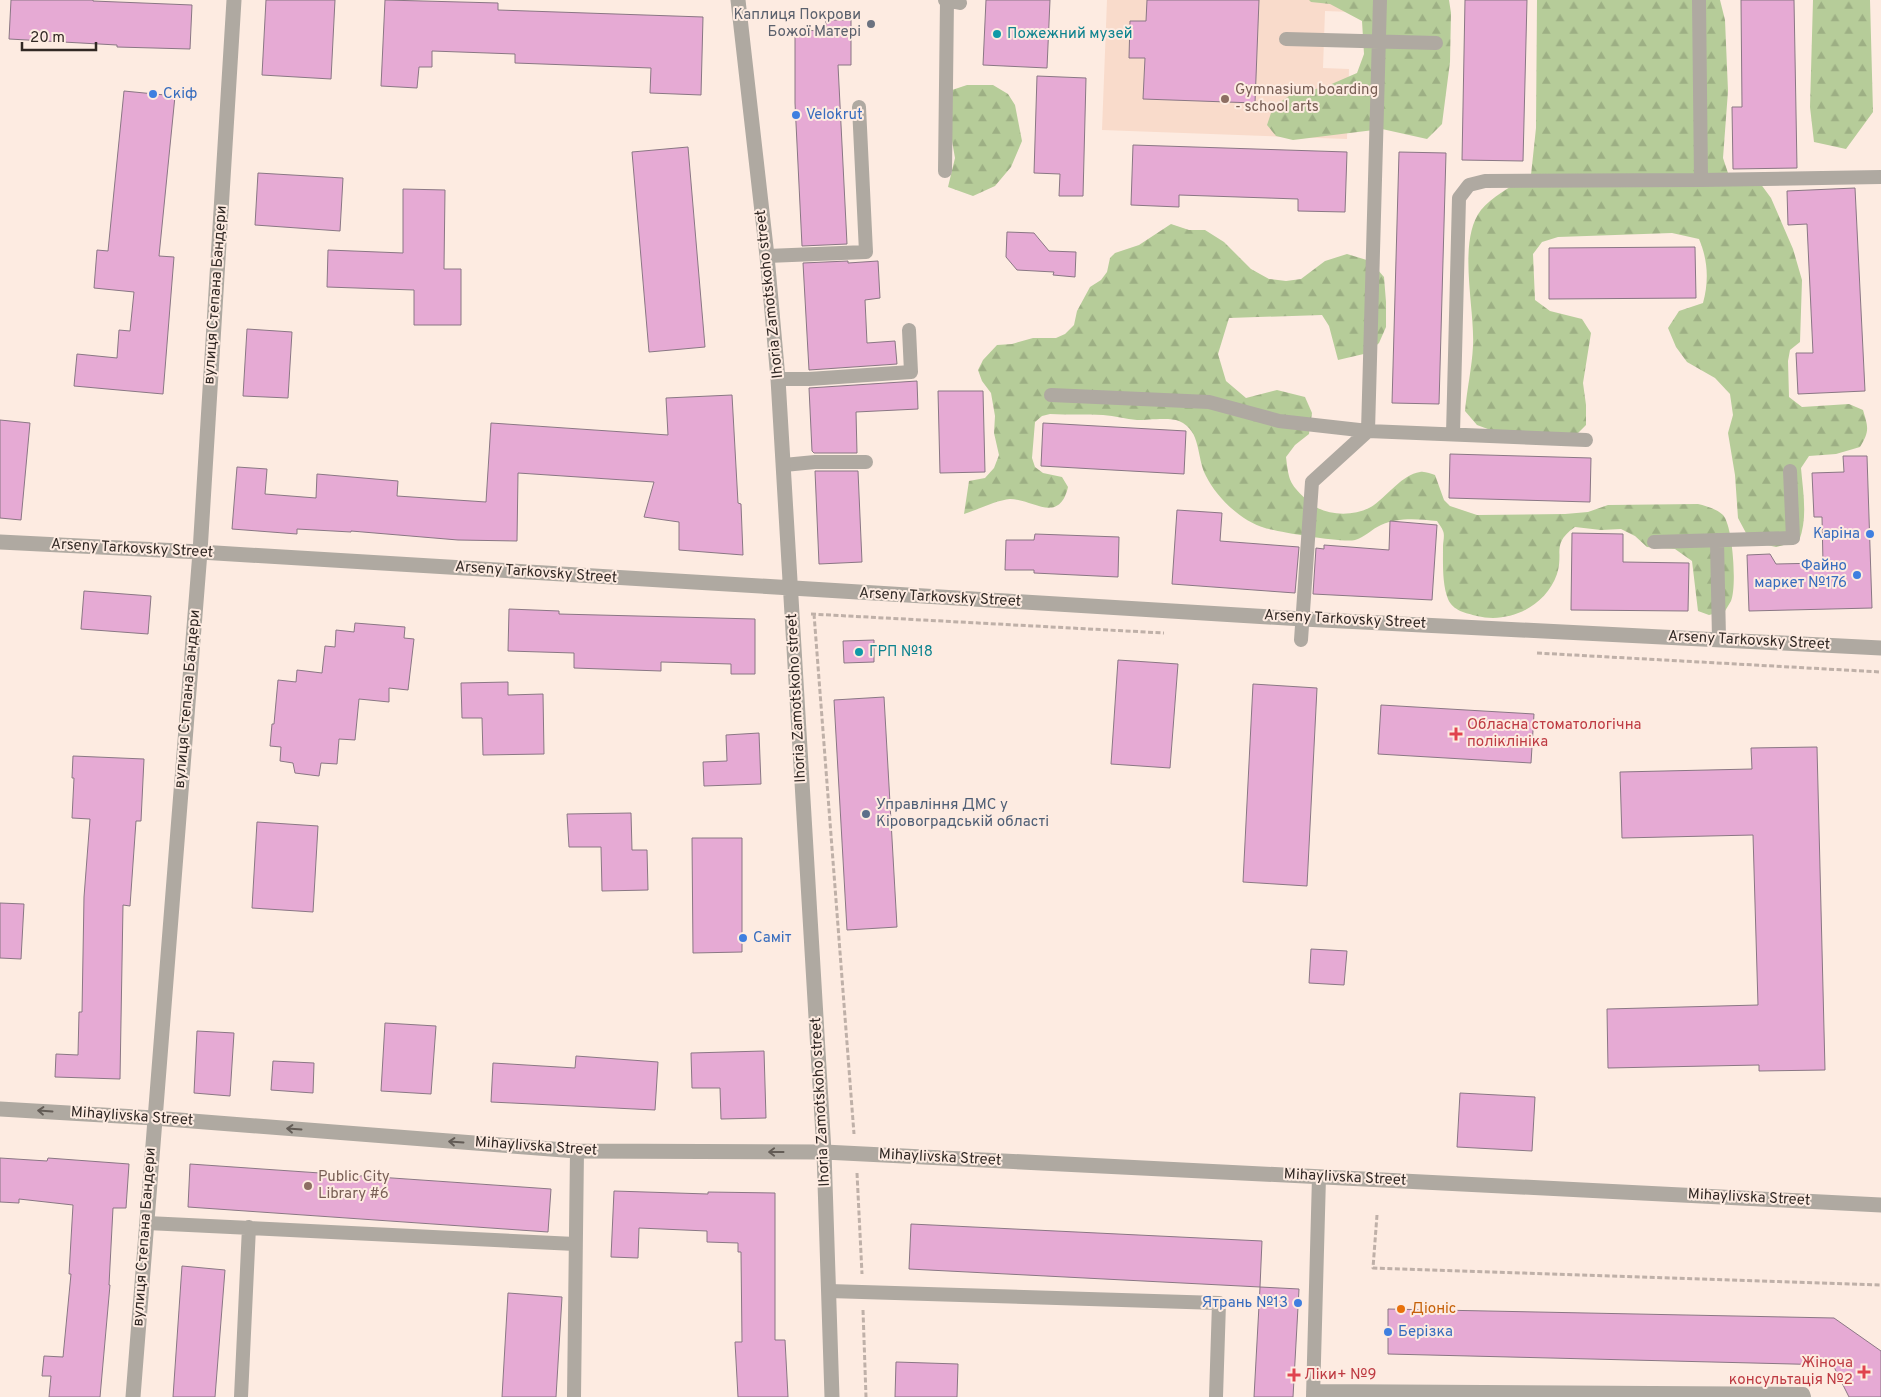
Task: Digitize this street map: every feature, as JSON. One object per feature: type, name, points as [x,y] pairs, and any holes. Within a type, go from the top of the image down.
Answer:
[{"type":"street","name":"вулиця Степана Бандери","points":[[132,1397],[200,552],[234,0]]},
{"type":"street","name":"Ihoria Zamotskoho street","points":[[738,0],[767,256],[784,465],[824,1152],[832,1397]]},
{"type":"street","name":"Arseny Tarkovsky Street","points":[[0,542],[200,552],[1304,619],[1881,648]]},
{"type":"street","name":"Mihaylivska Street","points":[[0,1109],[154,1118],[577,1151],[824,1152],[1881,1205]]},
{"type":"lane","points":[[1301,640],[1304,619],[1312,482],[1368,431],[1380,0]]},
{"type":"lane","points":[[1698,0],[1701,180]]},
{"type":"lane","points":[[945,171],[951,1]]},
{"type":"lane","points":[[1286,39],[1436,43]]},
{"type":"lane","points":[[767,256],[866,252],[859,107]]},
{"type":"lane","points":[[1453,434],[1459,198],[1469,185],[1485,181],[1881,177]]},
{"type":"lane","points":[[778,379],[809,379],[911,372],[909,330]]},
{"type":"lane","points":[[1051,395],[1210,402],[1279,421],[1368,431],[1586,440]]},
{"type":"lane","points":[[784,465],[815,462],[866,462]]},
{"type":"lane","points":[[1654,542],[1793,538],[1790,471]]},
{"type":"lane","points":[[1717,540],[1718,639]]},
{"type":"lane","points":[[574,1397],[577,1151]]},
{"type":"lane","points":[[1319,1177],[1313,1394],[1803,1394],[1804,1397]]},
{"type":"lane","points":[[147,1222],[575,1244]]},
{"type":"lane","points":[[241,1397],[249,1227]]},
{"type":"lane","points":[[829,1291],[1219,1303],[1216,1397]]},
{"type":"path","points":[[814,614],[856,1154]]},
{"type":"path","points":[[1377,1215],[1373,1268],[1881,1285]]},
{"type":"shaded area","name":"Gymnasium boarding - school arts","points":[[1107,0],[1352,0],[1351,12],[1325,11],[1323,68],[1349,69],[1347,139],[1102,130]]},
{"type":"green space","points":[[1309,0],[1449,0],[1451,13],[1450,62],[1442,124],[1427,139],[1382,129],[1293,140],[1276,136],[1267,125],[1273,107],[1289,96],[1327,86],[1357,73],[1364,54],[1362,21],[1330,4],[1311,2]]},
{"type":"green space","points":[[1537,0],[1720,0],[1725,20],[1728,91],[1723,158],[1728,173],[1760,183],[1771,198],[1793,249],[1802,280],[1800,342],[1790,350],[1788,361],[1789,397],[1802,407],[1849,404],[1863,410],[1867,425],[1867,433],[1860,447],[1836,454],[1809,456],[1801,468],[1804,514],[1799,541],[1776,547],[1758,543],[1746,533],[1738,518],[1735,475],[1728,433],[1733,415],[1730,394],[1715,378],[1687,362],[1676,347],[1668,328],[1679,311],[1703,303],[1707,271],[1699,239],[1672,233],[1558,237],[1542,242],[1533,254],[1535,300],[1550,311],[1582,319],[1591,333],[1583,383],[1586,425],[1573,438],[1504,435],[1477,425],[1465,411],[1473,346],[1468,257],[1470,239],[1474,223],[1481,210],[1491,200],[1531,175],[1536,128]]},
{"type":"green space","points":[[1813,0],[1870,0],[1873,112],[1846,149],[1814,142],[1810,107]]},
{"type":"green space","points":[[967,85],[993,85],[1008,94],[1015,105],[1022,141],[1011,167],[995,186],[973,196],[948,187],[955,158],[945,101],[952,90]]},
{"type":"green space","points":[[1171,224],[1189,230],[1205,230],[1224,242],[1251,269],[1269,279],[1286,281],[1301,279],[1325,261],[1347,254],[1370,261],[1384,277],[1386,327],[1379,343],[1368,353],[1338,360],[1329,326],[1322,315],[1229,318],[1218,354],[1226,381],[1246,398],[1277,390],[1305,397],[1312,413],[1309,434],[1295,445],[1286,457],[1288,472],[1294,487],[1316,507],[1332,513],[1359,512],[1374,505],[1407,477],[1422,472],[1435,475],[1444,500],[1450,506],[1477,515],[1565,514],[1588,512],[1608,505],[1698,504],[1715,509],[1721,513],[1729,531],[1732,543],[1734,583],[1731,601],[1725,611],[1709,615],[1698,611],[1692,561],[1675,549],[1647,547],[1635,536],[1621,529],[1601,530],[1575,527],[1563,538],[1559,566],[1552,585],[1536,603],[1514,615],[1502,617],[1489,618],[1464,612],[1456,609],[1450,603],[1446,593],[1443,573],[1444,534],[1437,521],[1416,519],[1388,522],[1359,539],[1348,541],[1272,530],[1256,525],[1231,508],[1216,492],[1203,469],[1192,431],[1179,421],[1170,419],[1137,420],[1107,415],[1050,414],[1042,416],[1035,422],[1032,458],[1035,467],[1043,473],[1062,477],[1068,487],[1064,498],[1058,505],[1052,507],[1010,499],[964,514],[969,481],[985,478],[994,468],[999,455],[994,433],[995,416],[991,393],[982,381],[978,370],[983,360],[997,345],[1012,344],[1033,338],[1056,338],[1065,334],[1074,325],[1077,311],[1090,287],[1101,280],[1107,272],[1110,258],[1115,253],[1139,245]]},
{"type":"building","points":[[11,0],[93,0],[192,5],[190,49],[117,47],[117,45],[9,39]]},
{"type":"building","points":[[266,0],[335,0],[331,79],[262,75]]},
{"type":"building","points":[[385,0],[498,3],[498,10],[703,17],[701,95],[650,93],[651,68],[515,63],[515,54],[432,51],[432,67],[419,67],[417,88],[381,86]]},
{"type":"building","points":[[986,0],[1050,0],[1047,68],[983,65]]},
{"type":"building","points":[[1147,0],[1259,0],[1255,103],[1143,99],[1145,58],[1129,58],[1130,21],[1146,21]]},
{"type":"building","points":[[1465,0],[1527,0],[1523,161],[1462,160]]},
{"type":"building","points":[[1741,0],[1794,0],[1797,168],[1733,169],[1732,107],[1742,107]]},
{"type":"building","points":[[826,20],[851,20],[851,65],[838,65],[847,244],[802,246],[795,103],[795,30],[826,31]]},
{"type":"building","points":[[1037,76],[1086,78],[1083,196],[1059,196],[1060,174],[1034,173]]},
{"type":"building","points":[[124,91],[175,96],[159,256],[174,257],[163,394],[74,386],[77,354],[117,358],[119,330],[130,331],[134,292],[94,288],[97,250],[108,251]]},
{"type":"building","points":[[1133,145],[1347,152],[1345,212],[1298,211],[1298,199],[1179,195],[1179,207],[1131,205]]},
{"type":"building","points":[[688,147],[705,347],[649,352],[632,152]]},
{"type":"building","points":[[1399,152],[1446,153],[1439,404],[1392,403]]},
{"type":"building","points":[[258,173],[343,178],[340,231],[255,225]]},
{"type":"building","points":[[1855,188],[1865,391],[1798,394],[1796,353],[1813,353],[1807,224],[1788,225],[1787,191]]},
{"type":"building","points":[[403,189],[445,190],[444,269],[461,269],[461,325],[414,325],[414,290],[327,287],[328,250],[403,253]]},
{"type":"building","points":[[1007,232],[1034,233],[1049,251],[1076,252],[1075,277],[1053,275],[1054,272],[1017,270],[1006,257]]},
{"type":"building","points":[[1695,247],[1696,298],[1549,299],[1549,248]]},
{"type":"building","points":[[848,261],[848,263],[878,261],[880,298],[865,300],[867,343],[895,341],[897,364],[809,370],[803,263]]},
{"type":"building","points":[[247,329],[292,332],[288,398],[243,396]]},
{"type":"building","points":[[917,381],[918,409],[856,412],[857,453],[814,453],[812,451],[809,388]]},
{"type":"building","points":[[938,391],[983,391],[985,472],[940,473]]},
{"type":"building","points":[[732,395],[738,503],[741,504],[743,555],[679,550],[679,522],[644,517],[654,482],[518,473],[517,541],[458,540],[351,531],[297,529],[297,534],[232,529],[237,467],[267,469],[265,494],[316,498],[317,474],[398,481],[397,496],[486,502],[491,423],[668,435],[666,398]]},
{"type":"building","points":[[0,420],[30,423],[21,520],[0,518]]},
{"type":"building","points":[[1043,423],[1186,431],[1184,474],[1041,466]]},
{"type":"building","points":[[1450,454],[1591,458],[1590,502],[1449,498]]},
{"type":"building","points":[[1843,456],[1867,456],[1872,608],[1749,611],[1747,555],[1770,554],[1776,564],[1823,563],[1822,517],[1814,517],[1812,473],[1844,472]]},
{"type":"building","points":[[815,471],[858,471],[862,562],[819,564]]},
{"type":"building","points":[[1177,510],[1222,513],[1220,541],[1299,547],[1295,593],[1172,584]]},
{"type":"building","points":[[1390,521],[1437,525],[1432,600],[1313,594],[1316,548],[1324,549],[1324,545],[1389,550]]},
{"type":"building","points":[[1572,533],[1623,534],[1623,562],[1689,563],[1688,611],[1571,610]]},
{"type":"building","points":[[1035,534],[1119,537],[1118,577],[1034,573],[1034,570],[1005,570],[1006,540],[1034,540]]},
{"type":"building","points":[[84,591],[151,596],[148,634],[81,629]]},
{"type":"building","points":[[509,609],[559,611],[559,614],[755,619],[755,674],[731,674],[731,664],[661,662],[661,671],[574,668],[574,653],[508,651]]},
{"type":"building","points":[[355,623],[405,627],[404,638],[414,639],[408,690],[389,688],[389,702],[359,699],[355,740],[339,739],[337,764],[321,763],[319,776],[295,773],[293,763],[280,761],[281,747],[270,746],[278,680],[296,682],[297,670],[322,673],[325,646],[335,647],[336,630],[354,632]]},
{"type":"building","name":"ГРП №18","points":[[874,640],[874,662],[844,663],[843,641]]},
{"type":"building","points":[[1118,660],[1178,664],[1170,768],[1111,764]]},
{"type":"building","points":[[508,682],[508,695],[543,694],[544,754],[483,755],[482,718],[462,718],[461,683]]},
{"type":"building","points":[[1253,684],[1317,688],[1307,886],[1243,882]]},
{"type":"building","name":"Управління ДМС у Кіровоградській області","points":[[884,697],[897,927],[847,930],[834,700]]},
{"type":"building","name":"Обласна стоматологічна поліклініка","points":[[1381,705],[1534,714],[1531,763],[1378,754]]},
{"type":"building","points":[[759,733],[761,784],[704,786],[703,762],[727,761],[726,735]]},
{"type":"building","points":[[1817,747],[1825,1070],[1759,1071],[1759,1065],[1608,1068],[1607,1009],[1758,1005],[1753,835],[1622,838],[1620,772],[1752,769],[1751,748]]},
{"type":"building","points":[[73,756],[144,759],[141,821],[136,821],[130,906],[123,905],[120,1079],[55,1077],[56,1054],[78,1055],[79,1012],[82,1012],[84,897],[90,819],[72,818]]},
{"type":"building","points":[[631,813],[632,850],[647,850],[648,890],[602,891],[601,847],[569,847],[567,814]]},
{"type":"building","points":[[257,822],[318,826],[313,912],[252,908]]},
{"type":"building","points":[[692,838],[742,838],[742,952],[693,953]]},
{"type":"building","points":[[0,903],[24,904],[21,959],[0,958]]},
{"type":"building","points":[[1311,949],[1347,951],[1344,985],[1309,983]]},
{"type":"building","points":[[385,1023],[436,1026],[431,1094],[381,1091]]},
{"type":"building","points":[[197,1031],[234,1033],[230,1096],[194,1093]]},
{"type":"building","points":[[764,1051],[766,1118],[721,1119],[720,1088],[692,1088],[691,1053]]},
{"type":"building","points":[[576,1056],[658,1062],[655,1110],[491,1102],[493,1063],[575,1068]]},
{"type":"building","points":[[273,1061],[314,1063],[313,1093],[271,1090]]},
{"type":"building","points":[[1460,1093],[1535,1097],[1532,1151],[1457,1147]]},
{"type":"building","points":[[0,1158],[47,1161],[48,1158],[129,1164],[126,1208],[113,1208],[110,1285],[100,1397],[49,1397],[51,1376],[42,1376],[44,1356],[63,1357],[71,1274],[69,1274],[73,1205],[19,1199],[19,1203],[0,1202]]},
{"type":"building","points":[[190,1164],[551,1189],[548,1232],[188,1207]]},
{"type":"building","points":[[614,1191],[708,1194],[708,1192],[775,1193],[775,1340],[785,1340],[788,1397],[738,1397],[735,1342],[742,1342],[741,1252],[738,1252],[738,1243],[707,1242],[707,1231],[639,1228],[638,1258],[611,1257]]},
{"type":"building","points":[[911,1224],[1262,1241],[1260,1287],[909,1269]]},
{"type":"building","points":[[182,1266],[225,1270],[215,1397],[173,1397]]},
{"type":"building","points":[[1260,1287],[1299,1289],[1293,1397],[1254,1397]]},
{"type":"building","points":[[508,1293],[562,1297],[556,1397],[502,1397]]},
{"type":"building","points":[[1388,1309],[1834,1318],[1881,1351],[1881,1397],[1849,1397],[1833,1365],[1388,1354]]},
{"type":"building","points":[[896,1362],[958,1364],[957,1397],[895,1397]]},
{"type":"place","name":"Каплиця Покрови Божої Матері","points":[[871,24]]},
{"type":"place","name":"Пожежний музей","points":[[997,34]]},
{"type":"place","name":"Скіф","points":[[153,94]]},
{"type":"place","name":"Gymnasium boarding - school arts","points":[[1225,99]]},
{"type":"place","name":"Velokrut","points":[[796,115]]},
{"type":"place","name":"Каріна","points":[[1870,534]]},
{"type":"place","name":"Файно маркет №176","points":[[1857,575]]},
{"type":"place","name":"ГРП №18","points":[[859,652]]},
{"type":"place","name":"Обласна стоматологічна поліклініка","points":[[1456,734]]},
{"type":"place","name":"Управління ДМС у Кіровоградській області","points":[[866,814]]},
{"type":"place","name":"Саміт","points":[[743,938]]},
{"type":"place","name":"Public City Library #6","points":[[308,1186]]},
{"type":"place","name":"Ятрань №13","points":[[1298,1303]]},
{"type":"place","name":"Діоніс","points":[[1401,1309]]},
{"type":"place","name":"Берізка","points":[[1388,1332]]},
{"type":"place","name":"Жіноча консультація №2","points":[[1864,1372]]},
{"type":"place","name":"Ліки+ №9","points":[[1294,1375]]}]
